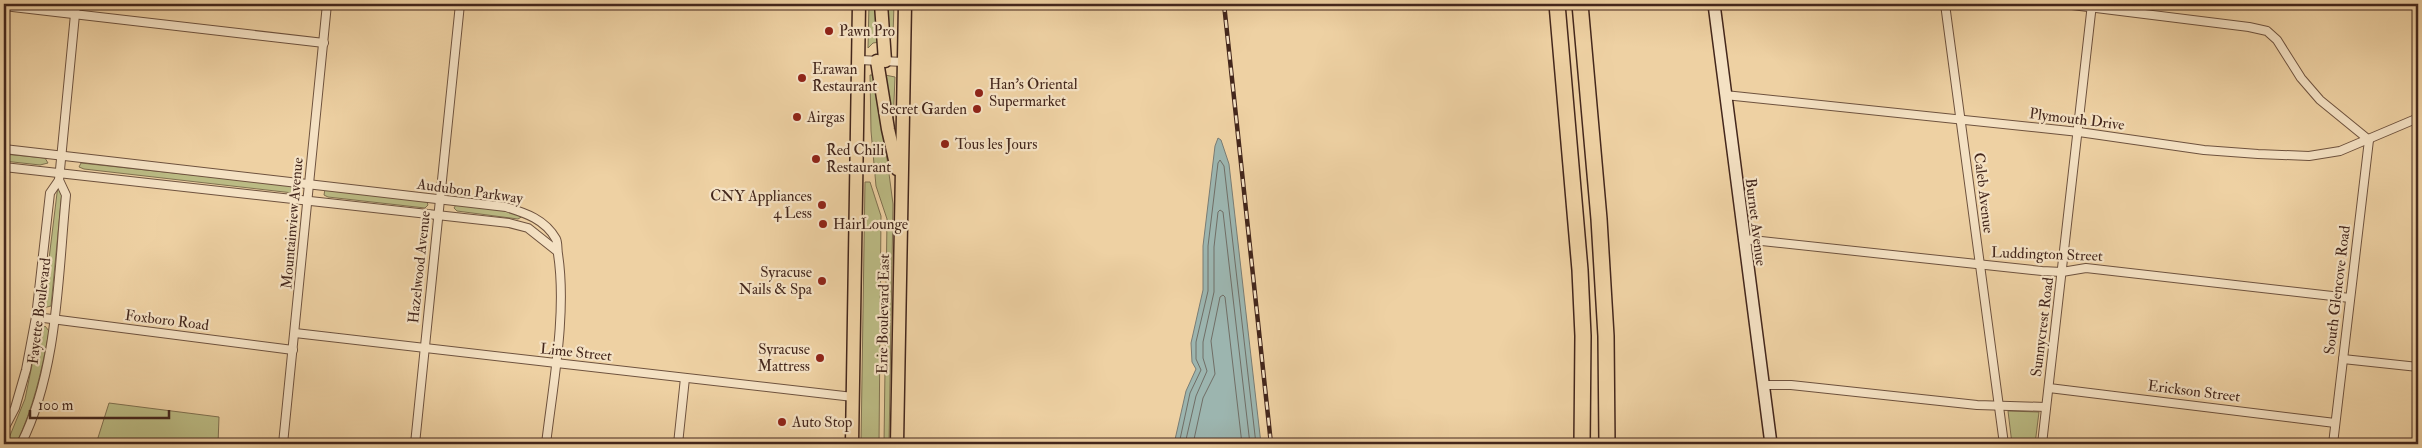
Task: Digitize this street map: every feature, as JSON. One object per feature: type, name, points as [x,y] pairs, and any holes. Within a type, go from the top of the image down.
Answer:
[{"type":"highway","points":[[1557,4],[1580,270],[1583,336],[1582,444]]},
{"type":"highway","points":[[1580,4],[1599,219],[1606,336],[1607,444]]},
{"type":"main road","name":"Erie Boulevard East","points":[[852,444],[860,4]]},
{"type":"main road","points":[[881,4],[881,61],[888,129],[901,186]]},
{"type":"main road","name":"Erie Boulevard East","points":[[897,444],[905,4]]},
{"type":"street","name":"Fayette Boulevard","points":[[4,429],[15,408],[26,370],[36,317],[50,193],[59,176],[62,156],[76,4]]},
{"type":"street","name":"Mountainview Avenue","points":[[283,444],[327,4]]},
{"type":"street","name":"Hazelwood Avenue","points":[[414,444],[460,4]]},
{"type":"street","name":"Burnet Avenue","points":[[1714,4],[1771,444]]},
{"type":"street","name":"Caleb Avenue","points":[[1945,4],[2004,444]]},
{"type":"street","points":[[2064,4],[2092,5],[2268,31],[2277,40],[2301,78],[2320,100],[2370,140]]},
{"type":"street","name":"Sunnycrest Road","points":[[2042,444],[2092,5]]},
{"type":"street","points":[[4,6],[324,43]]},
{"type":"street","points":[[859,60],[904,62]]},
{"type":"street","name":"Plymouth Drive","points":[[1725,96],[2079,132],[2204,150],[2309,156],[2340,151],[2370,140],[2418,118]]},
{"type":"street","name":"South Glencove Road","points":[[2333,444],[2370,140]]},
{"type":"street","name":"Audubon Parkway","points":[[4,149],[506,207],[530,214],[537,219],[557,240],[557,251]]},
{"type":"street","name":"Audubon Parkway","points":[[4,167],[59,176],[308,199],[509,223],[528,228],[557,251]]},
{"type":"street","name":"Fayette Boulevard","points":[[21,444],[38,403],[47,365],[66,195],[59,176]]},
{"type":"street","points":[[528,228],[537,219]]},
{"type":"street","name":"Luddington Street","points":[[1743,239],[1979,265],[2062,272],[2086,268],[2350,298]]},
{"type":"street","points":[[546,444],[562,298],[561,271],[557,251]]},
{"type":"street","name":"Foxboro Road","points":[[36,317],[293,350]]},
{"type":"street","name":"Lime Street","points":[[295,333],[853,397]]},
{"type":"street","points":[[2343,359],[2418,367]]},
{"type":"street","points":[[678,444],[685,378]]},
{"type":"street","points":[[1763,385],[1791,385],[1998,407],[2046,407]]},
{"type":"street","name":"Erickson Street","points":[[2049,388],[2335,424]]},
{"type":"green space","points":[[869,4],[877,4],[880,42],[873,43],[868,48]]},
{"type":"green space","points":[[885,4],[894,4],[893,36],[888,42]]},
{"type":"green space","points":[[870,75],[876,75],[893,204],[889,444],[884,444],[887,219],[876,186],[871,131]]},
{"type":"green space","points":[[885,75],[895,77],[893,124]]},
{"type":"green space","points":[[4,154],[45,158],[48,163],[40,165],[4,161]]},
{"type":"green space","points":[[81,163],[295,186],[297,191],[293,193],[84,169],[79,167]]},
{"type":"green space","points":[[865,182],[870,182],[881,216],[879,444],[861,444]]},
{"type":"green space","points":[[58,185],[62,192],[51,306],[43,308]]},
{"type":"green space","points":[[325,189],[427,202],[428,205],[425,208],[328,197],[324,195]]},
{"type":"green space","points":[[457,203],[507,209],[523,216],[518,219],[457,211],[454,208]]},
{"type":"green space","points":[[45,326],[49,331],[36,391],[23,429],[17,442],[13,444],[9,438],[25,399],[39,331]]},
{"type":"green space","points":[[109,403],[219,417],[218,444],[96,444]]},
{"type":"green space","points":[[2008,411],[2039,412],[2035,444],[2012,444]]},
{"type":"water","points":[[1218,138],[1221,140],[1229,164],[1261,444],[1174,444],[1186,391],[1196,369],[1192,362],[1191,343],[1203,290],[1203,246],[1215,146]]},
{"type":"railway","points":[[1224,4],[1271,444]]},
{"type":"place","name":"Pawn Pro","points":[[829,31]]},
{"type":"place","name":"Erawan Restaurant","points":[[802,78]]},
{"type":"place","name":"Han's Oriental Supermarket","points":[[979,93]]},
{"type":"place","name":"Secret Garden","points":[[977,109]]},
{"type":"place","name":"Airgas","points":[[797,117]]},
{"type":"place","name":"Tous les Jours","points":[[945,144]]},
{"type":"place","name":"Red Chili Restaurant","points":[[816,159]]},
{"type":"place","name":"CNY Appliances 4 Less","points":[[822,205]]},
{"type":"place","name":"HairLounge","points":[[823,224]]},
{"type":"place","name":"Syracuse Nails & Spa","points":[[822,281]]},
{"type":"place","name":"Syracuse Mattress","points":[[820,358]]},
{"type":"place","name":"Auto Stop","points":[[782,422]]}]
